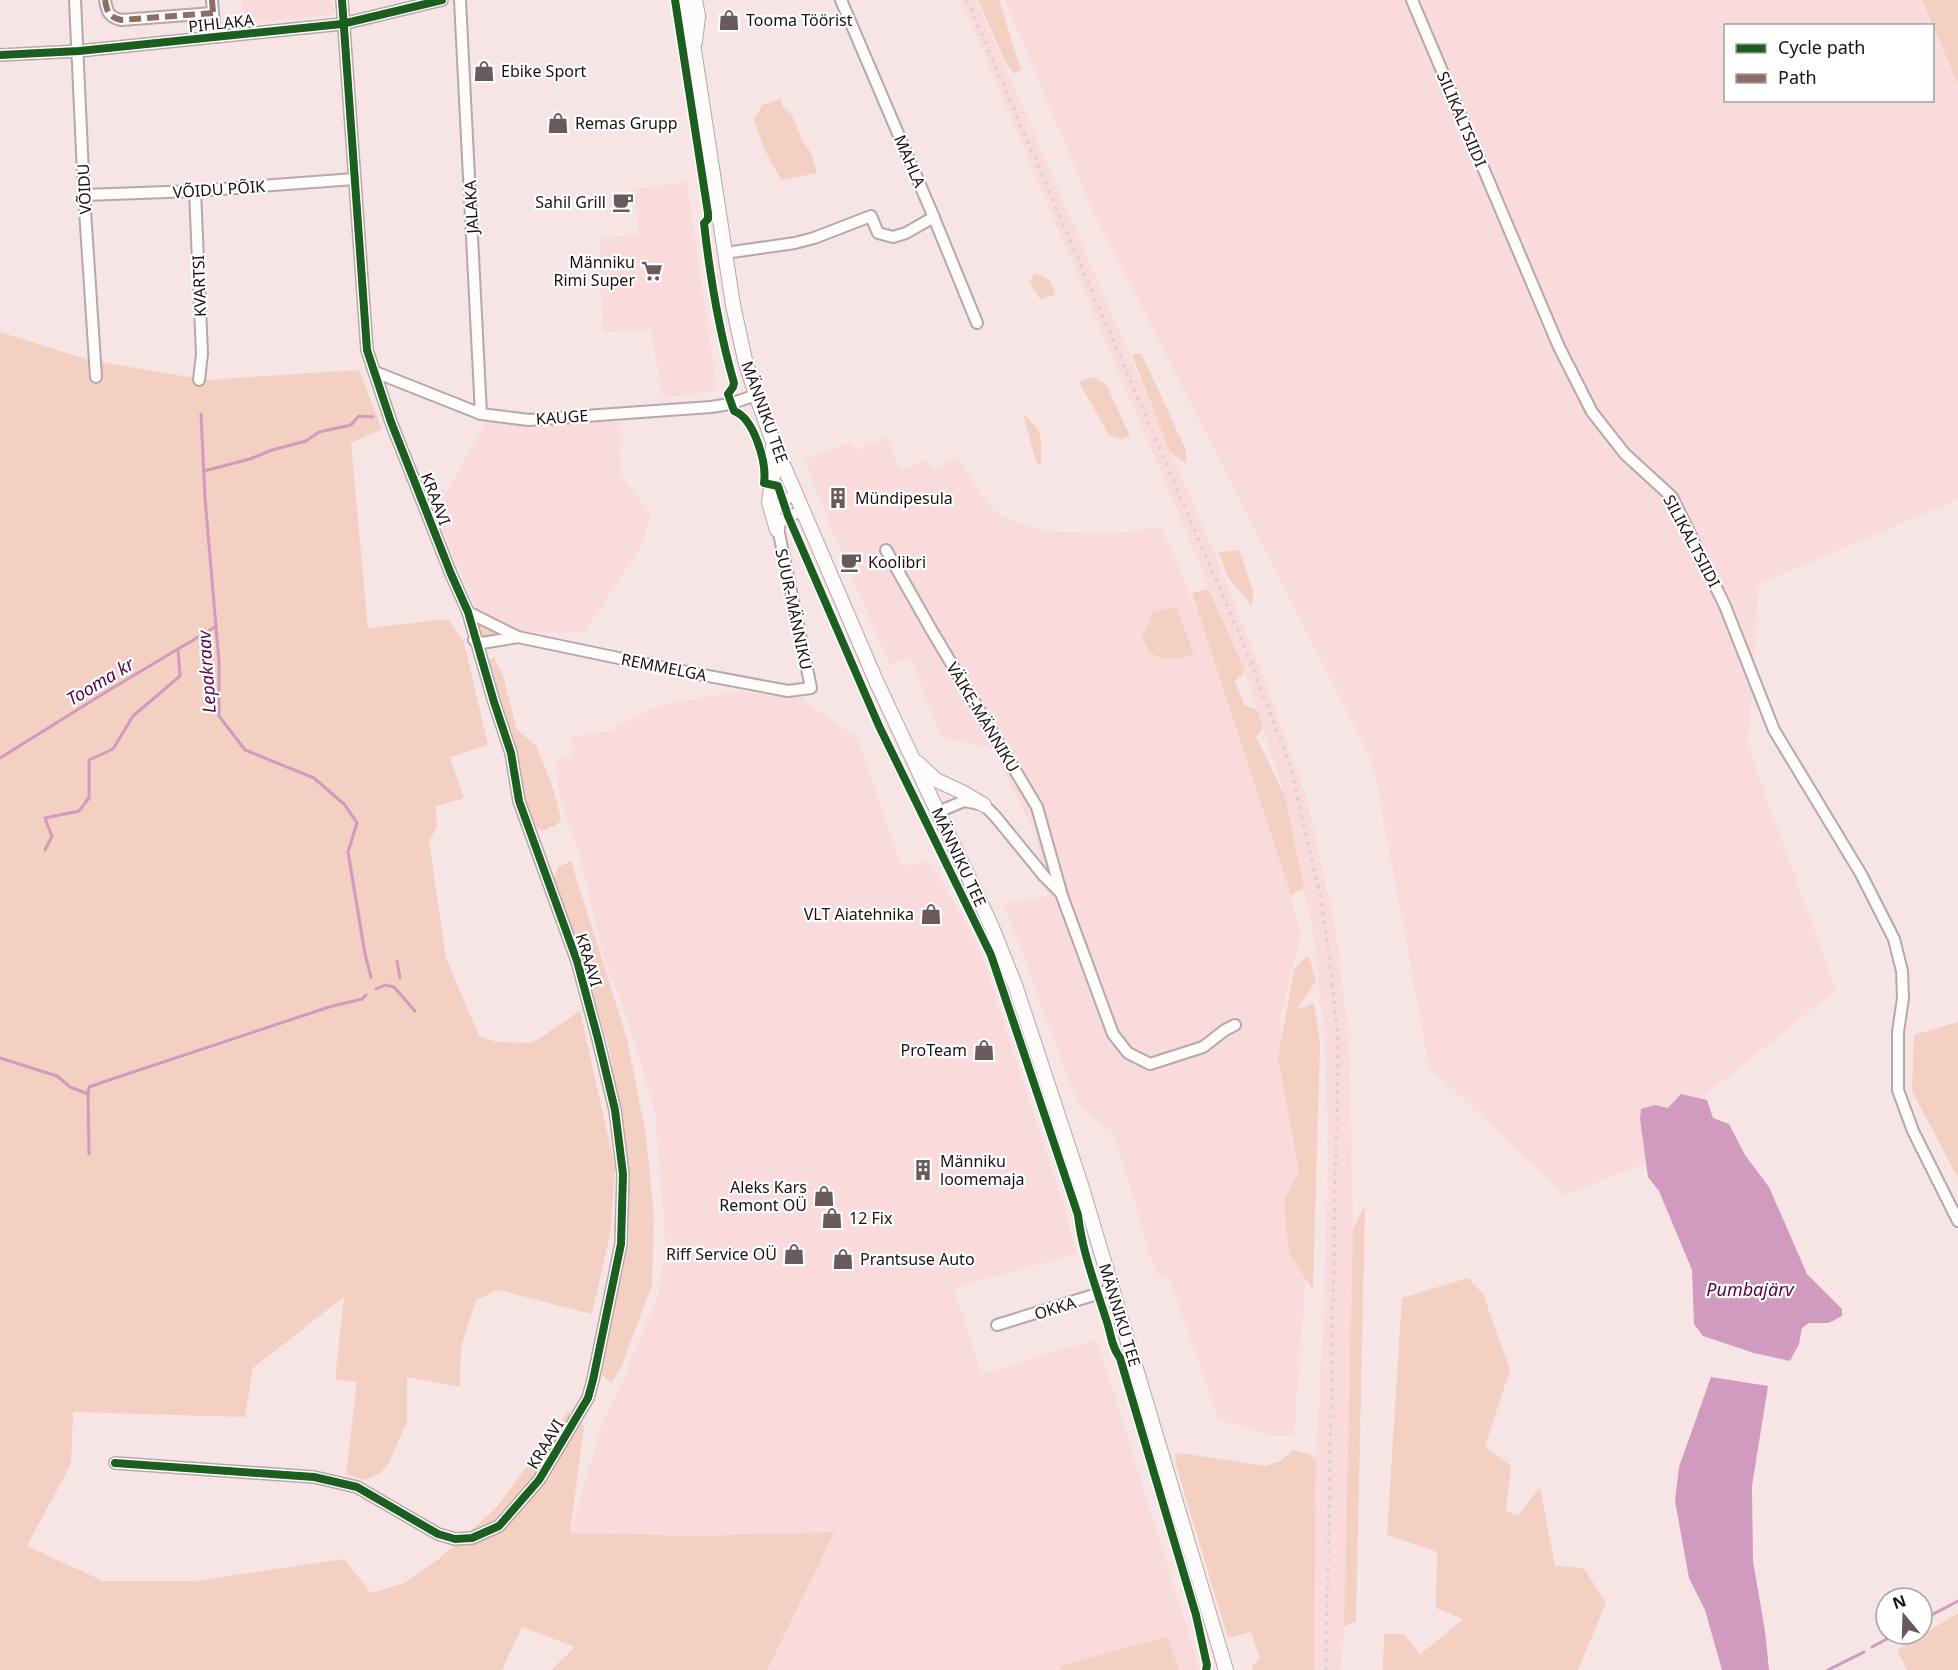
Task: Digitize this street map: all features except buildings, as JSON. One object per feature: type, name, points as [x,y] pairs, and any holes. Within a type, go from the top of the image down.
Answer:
[{"type":"street","name":"VÕIDU","points":[[75,0],[84,195],[96,378]]},
{"type":"street","points":[[105,0],[107,12],[112,18],[121,20],[213,13]]},
{"type":"street","points":[[212,0],[215,37]]},
{"type":"street","name":"KRAAVI","points":[[115,1463],[314,1477],[340,1482],[357,1487],[438,1534],[455,1539],[472,1538],[499,1526],[539,1480],[588,1398],[621,1244],[622,1174],[615,1110],[577,961],[519,801],[511,753],[474,640],[468,612],[396,434],[367,350],[342,0]]},
{"type":"street","name":"PIHLAKA","points":[[0,55],[79,51],[342,24],[442,0]]},
{"type":"street","name":"JALAKA","points":[[460,0],[481,414]]},
{"type":"street","name":"MÄNNIKU TEE","points":[[682,0],[694,50],[738,332],[756,395],[772,439],[877,683],[991,925],[1016,985],[1113,1289],[1226,1670]]},
{"type":"street","name":"MÄNNIKU TEE","points":[[694,0],[698,16],[694,50]]},
{"type":"street","name":"MAHLA","points":[[841,0],[977,323]]},
{"type":"street","name":"SILIKALTSIIDI","points":[[1412,0],[1559,347],[1592,412],[1625,454],[1672,497],[1725,606],[1774,730],[1860,874],[1894,939],[1902,971],[1903,998],[1898,1032],[1898,1090],[1913,1131],[1958,1221]]},
{"type":"street","name":"VÕIDU PÕIK","points":[[84,195],[195,191],[354,179]]},
{"type":"street","name":"KVARTSI","points":[[195,191],[202,354],[199,380]]},
{"type":"street","points":[[726,253],[795,243],[871,216],[878,233],[893,237],[906,233],[934,217]]},
{"type":"street","name":"KAUGE","points":[[375,372],[481,414],[529,420],[692,409],[730,404],[756,395]]},
{"type":"street","points":[[772,439],[774,468],[768,502],[777,530]]},
{"type":"street","name":"SUUR-MÄNNIKU","points":[[796,495],[782,501],[776,507],[775,513],[811,688]]},
{"type":"street","name":"SUUR-MÄNNIKU","points":[[777,530],[782,520],[803,510]]},
{"type":"street","name":"VÄIKE-MÄNNIKU","points":[[886,549],[1037,807],[1061,893],[1113,1034],[1128,1053],[1150,1064],[1203,1047],[1235,1025]]},
{"type":"street","name":"REMMELGA","points":[[468,612],[518,637],[788,691],[811,688]]},
{"type":"street","name":"REMMELGA","points":[[474,640],[482,643],[518,637]]},
{"type":"street","points":[[912,758],[936,780],[984,805]]},
{"type":"street","points":[[938,812],[964,801],[984,805]]},
{"type":"street","name":"VÄIKE-MÄNNIKU","points":[[984,805],[1061,893]]},
{"type":"street","name":"OKKA","points":[[997,1325],[1113,1289]]},
{"type":"shaded area","points":[[241,0],[333,0],[334,15],[243,24]]},
{"type":"shaded area","points":[[961,0],[976,0],[1020,101],[1211,545],[1261,670],[1306,796],[1336,931],[1349,1039],[1353,1229],[1344,1626],[1341,1670],[1314,1670],[1316,1459],[1324,1308],[1328,1161],[1325,1040],[1313,932],[1285,796],[1245,671]]},
{"type":"shaded area","points":[[978,0],[999,0],[1021,70],[1013,73],[1004,59]]},
{"type":"shaded area","points":[[1005,0],[1922,0],[1932,24],[1724,24],[1724,102],[1934,102],[1934,28],[1958,84],[1958,499],[1759,584],[1748,747],[1836,990],[1703,1097],[1641,1165],[1565,1195],[1429,1067],[1373,763],[1092,209]]},
{"type":"shaded area","points":[[1922,0],[1958,0],[1958,84],[1934,24]]},
{"type":"shaded area","points":[[781,99],[782,106],[792,115],[801,138],[811,153],[817,173],[781,180],[766,151],[754,120],[762,105]]},
{"type":"shaded area","points":[[687,182],[717,391],[663,398],[651,330],[603,332],[599,239],[639,234],[634,189]]},
{"type":"shaded area","points":[[1035,273],[1050,280],[1055,295],[1040,299],[1030,280]]},
{"type":"shaded area","points":[[0,332],[89,360],[206,380],[359,370],[382,429],[351,443],[368,628],[448,619],[464,643],[488,745],[450,757],[464,798],[436,806],[437,827],[429,841],[446,958],[479,1036],[497,1042],[532,1043],[580,1011],[615,1167],[610,1234],[592,1314],[498,1290],[476,1300],[461,1347],[460,1387],[407,1377],[407,1422],[389,1462],[379,1474],[364,1480],[346,1474],[357,1382],[335,1379],[344,1297],[253,1368],[245,1417],[73,1412],[71,1464],[27,1546],[103,1581],[195,1581],[344,1559],[371,1593],[405,1583],[440,1558],[495,1509],[568,1412],[584,1426],[570,1533],[700,1536],[835,1532],[767,1670],[551,1670],[575,1647],[522,1627],[502,1670],[0,1670]]},
{"type":"shaded area","points":[[1141,353],[1186,450],[1186,463],[1170,452],[1132,355]]},
{"type":"shaded area","points":[[1092,377],[1106,384],[1130,436],[1121,439],[1109,435],[1079,382]]},
{"type":"shaded area","points":[[493,409],[620,423],[621,475],[651,514],[642,545],[584,633],[482,632],[475,606],[435,513]]},
{"type":"shaded area","points":[[1023,414],[1038,430],[1042,448],[1041,464],[1037,465]]},
{"type":"shaded area","points":[[887,437],[900,470],[928,459],[932,469],[959,458],[980,493],[997,513],[1023,525],[1046,531],[1109,534],[1161,527],[1180,569],[1250,744],[1301,935],[1279,1023],[1314,1172],[1294,1435],[1276,1436],[1218,1420],[1170,1279],[1156,1274],[1114,1134],[1078,1105],[1004,904],[1047,895],[1036,836],[993,750],[940,736],[911,657],[890,665],[833,533],[804,460],[850,442],[855,451]]},
{"type":"shaded area","points":[[1239,550],[1253,591],[1252,606],[1227,576],[1219,552]]},
{"type":"shaded area","points":[[1209,589],[1245,671],[1235,681],[1245,706],[1257,709],[1263,728],[1256,737],[1285,796],[1304,888],[1291,895],[1192,593]]},
{"type":"shaded area","points":[[1176,607],[1194,654],[1168,659],[1161,658],[1150,651],[1142,634],[1146,630],[1152,612]]},
{"type":"shaded area","points":[[473,616],[497,631],[496,633],[481,638]]},
{"type":"shaded area","points":[[494,657],[503,676],[517,730],[537,747],[554,791],[561,819],[558,824],[543,831],[530,823],[523,801],[514,744],[494,693],[488,660]]},
{"type":"shaded area","points":[[741,691],[801,698],[857,738],[902,866],[930,861],[979,946],[1062,1200],[1077,1254],[954,1288],[981,1374],[1097,1339],[1200,1670],[767,1670],[835,1533],[700,1536],[570,1533],[604,1418],[620,1387],[657,1297],[664,1260],[665,1236],[655,1112],[631,1030],[603,956],[581,860],[560,799],[555,760],[573,757],[571,737],[609,731],[660,705]]},
{"type":"shaded area","points":[[571,861],[627,1039],[646,1135],[654,1217],[652,1285],[621,1368],[611,1383],[602,1375],[605,1348],[629,1243],[629,1167],[609,1048],[588,977],[556,890],[554,878],[558,867]]},
{"type":"shaded area","points":[[1309,957],[1316,981],[1297,1010],[1314,1003],[1320,1042],[1313,1290],[1289,1253],[1284,1202],[1299,1171],[1278,1058],[1294,970],[1303,959]]},
{"type":"shaded area","points":[[1958,1022],[1958,1178],[1912,1091],[1914,1035]]},
{"type":"shaded area","points":[[1365,1206],[1356,1622],[1344,1626],[1353,1229]]},
{"type":"shaded area","points":[[1468,1278],[1483,1294],[1510,1370],[1485,1446],[1511,1466],[1506,1511],[1518,1516],[1540,1487],[1555,1566],[1584,1568],[1606,1603],[1578,1670],[1383,1670],[1384,1634],[1404,1634],[1420,1655],[1463,1619],[1436,1608],[1437,1552],[1387,1535],[1402,1298]]},
{"type":"shaded area","points":[[1292,1450],[1309,1454],[1316,1459],[1314,1670],[1252,1670],[1253,1665],[1260,1658],[1251,1632],[1228,1638],[1176,1465],[1175,1455],[1180,1453],[1266,1466],[1281,1461]]},
{"type":"shaded area","points":[[1958,1613],[1958,1670],[1907,1670],[1897,1650],[1904,1646],[1934,1646],[1934,1628]]},
{"type":"shaded area","points":[[1167,1637],[1179,1670],[1062,1670],[1059,1666]]},
{"type":"water","name":"Pumbajärv","points":[[1681,1094],[1707,1100],[1713,1118],[1729,1124],[1745,1155],[1769,1187],[1807,1274],[1842,1309],[1842,1316],[1829,1323],[1809,1323],[1802,1328],[1799,1344],[1790,1361],[1754,1353],[1703,1336],[1694,1324],[1692,1270],[1659,1191],[1648,1177],[1640,1119],[1641,1109],[1655,1105],[1668,1108]]},
{"type":"water","points":[[1711,1377],[1768,1386],[1752,1486],[1753,1561],[1769,1670],[1722,1670],[1705,1610],[1689,1578],[1675,1501],[1679,1467]]},
{"type":"waterway","name":"Lepakraav","points":[[201,414],[205,498],[219,662],[219,716],[245,750],[314,778],[345,805],[357,823],[348,852],[371,977]]},
{"type":"waterway","name":"Lepakraav","points":[[204,471],[306,441],[319,432],[351,425],[359,416],[373,417]]},
{"type":"waterway","name":"Tooma kr","points":[[0,758],[215,627]]},
{"type":"waterway","points":[[45,850],[52,836],[45,818],[79,811],[89,798],[89,760],[113,749],[133,716],[180,676],[178,649]]},
{"type":"waterway","points":[[397,961],[400,978]]},
{"type":"waterway","points":[[376,989],[385,985],[394,987],[415,1011]]},
{"type":"waterway","name":"Lepakraav","points":[[0,1058],[57,1076],[70,1087],[88,1094],[89,1087],[329,1007],[362,999],[366,995]]},
{"type":"waterway","points":[[88,1094],[89,1154]]},
{"type":"waterway","points":[[1934,1614],[1958,1601]]},
{"type":"waterway","points":[[1828,1670],[1864,1652]]},
{"type":"railway","points":[[967,0],[1244,645],[1290,765],[1321,900],[1338,1039],[1326,1670]]},
{"type":"marked path","points":[[105,0],[109,13],[121,20],[213,13]]},
{"type":"marked path","points":[[212,0],[215,37]]},
{"type":"cycle path","points":[[115,1463],[314,1477],[357,1487],[438,1534],[455,1539],[472,1538],[499,1526],[539,1480],[588,1398],[621,1244],[623,1174],[615,1110],[577,961],[519,801],[511,753],[468,612],[391,422],[367,350],[342,0]]},
{"type":"cycle path","points":[[0,55],[79,51],[342,24],[442,0]]},
{"type":"cycle path","points":[[675,0],[708,213],[708,219],[704,223],[712,284],[719,324],[734,383],[728,394],[734,411],[748,422],[758,442],[764,483],[778,486],[788,516],[879,726],[991,955],[1078,1215],[1089,1267],[1113,1344],[1120,1358],[1196,1615],[1207,1665],[1206,1670]]},
{"type":"place","name":"Tooma Töörist","points":[[729,20]]},
{"type":"place","name":"Ebike Sport","points":[[484,71]]},
{"type":"place","name":"Remas Grupp","points":[[558,123]]},
{"type":"place","name":"Sahil Grill","points":[[623,202]]},
{"type":"place","name":"Männiku Rimi Super","points":[[652,271]]},
{"type":"place","name":"Mündipesula","points":[[838,498]]},
{"type":"place","name":"Koolibri","points":[[851,562]]},
{"type":"place","name":"VLT Aiatehnika","points":[[931,914]]},
{"type":"place","name":"ProTeam","points":[[984,1050]]},
{"type":"place","name":"Männiku loomemaja","points":[[923,1170]]},
{"type":"place","name":"Aleks Kars Remont OÜ","points":[[824,1196]]},
{"type":"place","name":"12 Fix","points":[[832,1218]]},
{"type":"place","name":"Riff Service OÜ","points":[[794,1254]]},
{"type":"place","name":"Prantsuse Auto","points":[[843,1259]]}]
